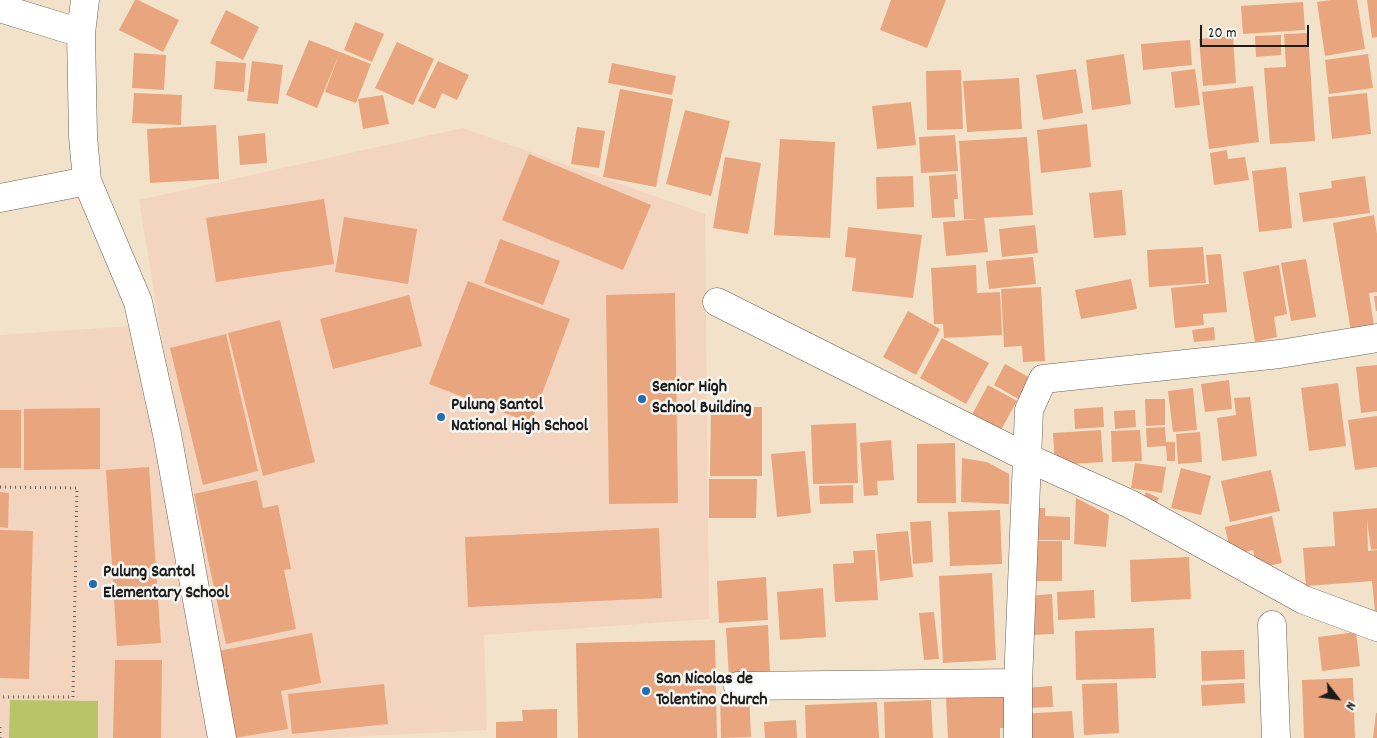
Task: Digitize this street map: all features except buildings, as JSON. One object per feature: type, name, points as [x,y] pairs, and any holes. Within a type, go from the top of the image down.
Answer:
[{"type":"street","points":[[86,0],[81,33],[83,136],[87,180],[138,302],[167,434],[222,738]]},
{"type":"street","points":[[0,8],[81,33]]},
{"type":"street","points":[[0,198],[87,180]]},
{"type":"street","points":[[717,302],[1028,458],[1130,504],[1304,600],[1377,628]]},
{"type":"street","points":[[1018,738],[1018,683],[1029,410],[1044,380],[1280,354],[1377,338]]},
{"type":"street","points":[[1272,625],[1276,738]]},
{"type":"street","points":[[738,686],[1018,683]]},
{"type":"path","points":[[0,487],[77,488],[73,696],[0,697]]},
{"type":"path","points":[[0,727],[0,738]]},
{"type":"shaded area","name":"Pulung Santol National High School","points":[[463,128],[705,214],[709,619],[484,635],[487,730],[328,738],[228,738],[139,200]]},
{"type":"shaded area","name":"Pulung Santol Elementary School","points":[[132,326],[213,738],[0,738],[0,335]]},
{"type":"green space","points":[[10,700],[98,701],[98,738],[9,738]]},
{"type":"place","name":"Senior High School Building","points":[[642,399]]},
{"type":"place","name":"Pulung Santol National High School","points":[[441,417]]},
{"type":"place","name":"Pulung Santol Elementary School","points":[[93,584]]},
{"type":"place","name":"San Nicolas de Tolentino Church","points":[[646,691]]}]
